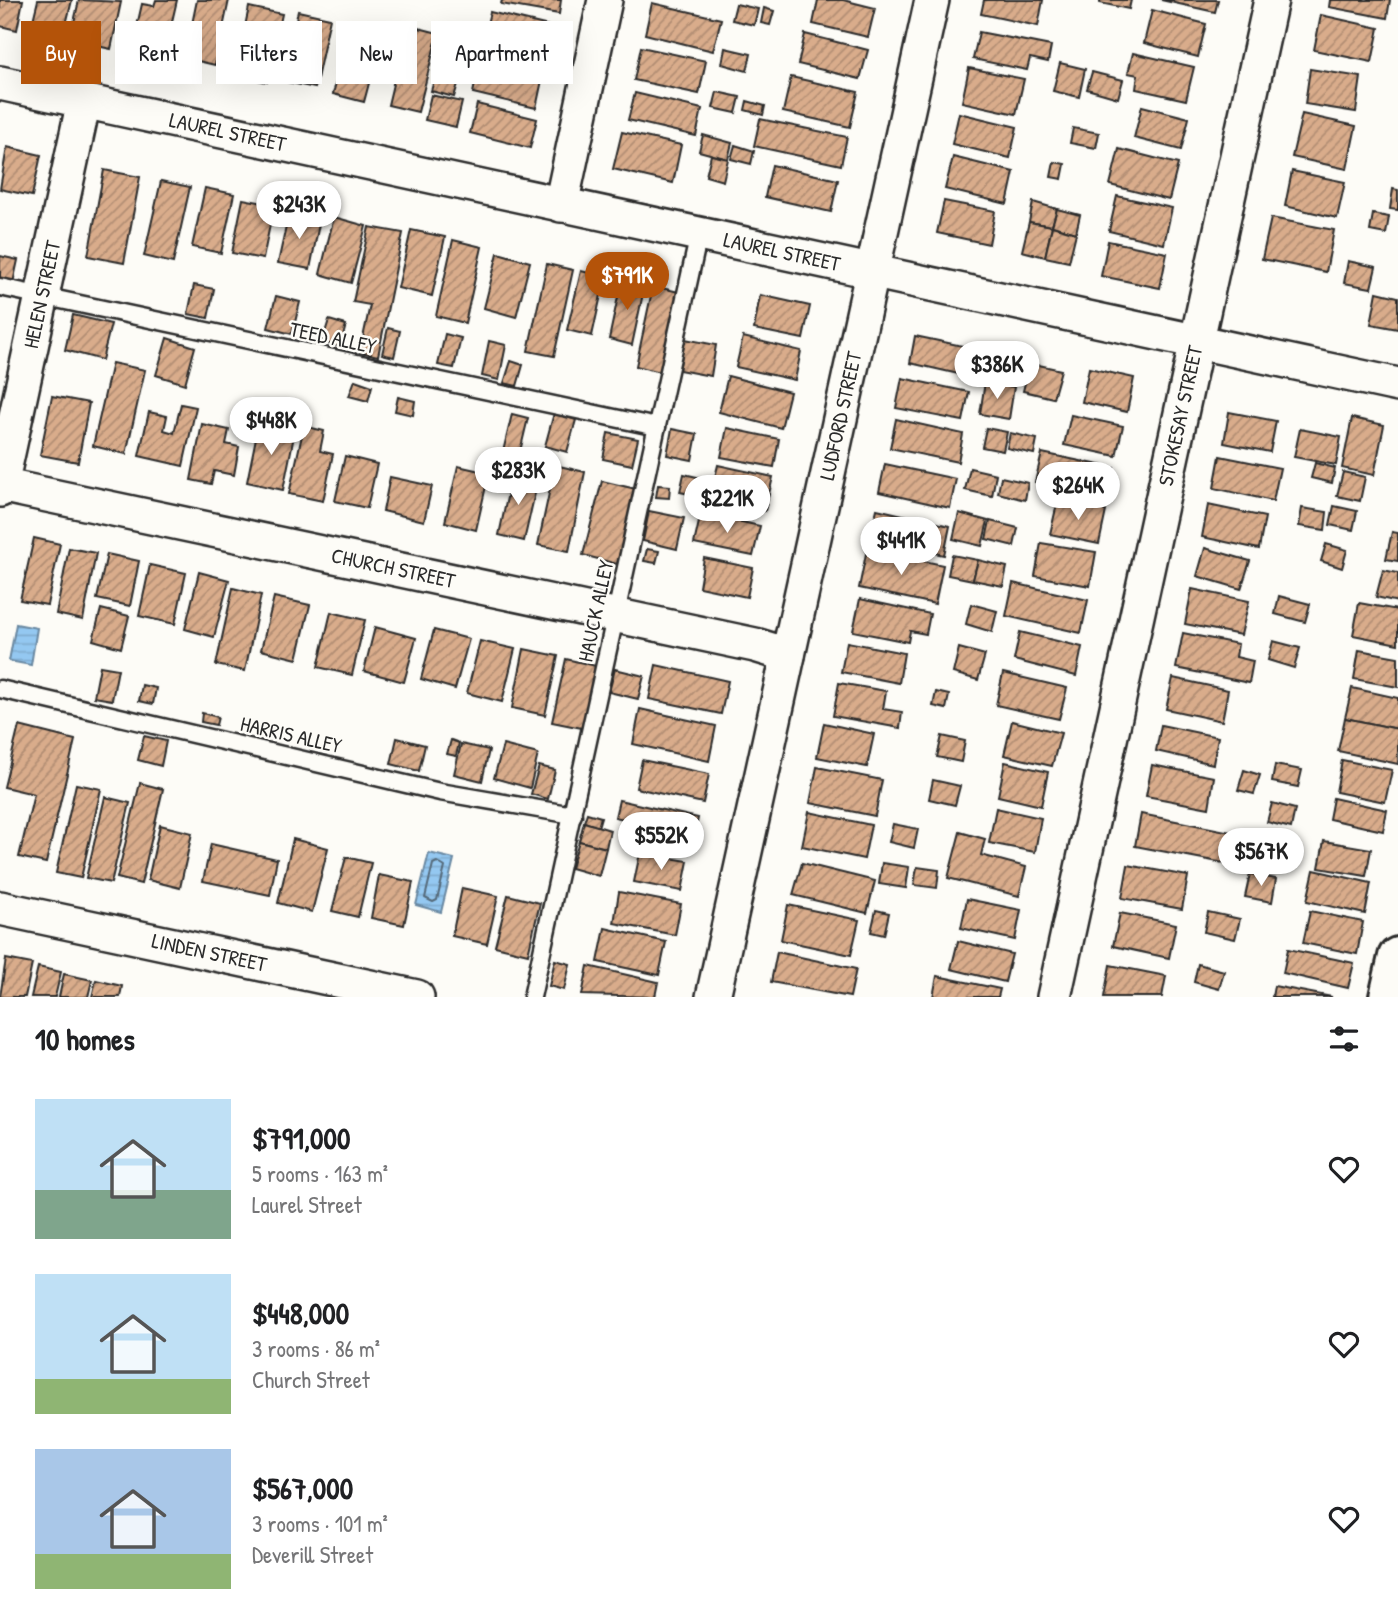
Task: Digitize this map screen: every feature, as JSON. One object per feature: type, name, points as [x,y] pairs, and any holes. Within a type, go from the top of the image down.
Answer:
[{"type":"main road","points":[[1389,997],[1398,957]]},
{"type":"street","points":[[562,205],[605,0]]},
{"type":"street","name":"LUDFORD STREET","points":[[713,997],[932,0]]},
{"type":"street","name":"STOKESAY STREET","points":[[1054,997],[1271,0]]},
{"type":"street","name":"LAUREL STREET","points":[[0,83],[872,274],[1398,385]]},
{"type":"street","name":"HELEN STREET","points":[[0,487],[84,101]]},
{"type":"street","name":"CHURCH STREET","points":[[0,487],[616,615],[755,645],[788,655]]},
{"type":"street","name":"LINDEN STREET","points":[[0,908],[417,997]]},
{"type":"lane","name":"HAUCK ALLEY","points":[[532,997],[699,234]]},
{"type":"lane","name":"TEED ALLEY","points":[[0,287],[657,427]]},
{"type":"lane","name":"HARRIS ALLEY","points":[[0,689],[440,792],[573,815]]},
{"type":"water","points":[[16,624],[37,628],[31,665],[9,661]]},
{"type":"water","points":[[429,853],[454,859],[441,912],[416,905]]},
{"type":"building","points":[[0,0],[23,0],[17,30],[0,26]]},
{"type":"building","points":[[38,0],[72,0],[67,21],[33,21]]},
{"type":"building","points":[[79,0],[121,2],[111,49],[101,47],[101,21],[74,21]]},
{"type":"building","points":[[156,0],[177,0],[172,21],[138,21],[142,4],[154,6]]},
{"type":"building","points":[[197,0],[229,0],[224,21],[216,21],[215,65],[202,62],[202,21],[193,21]]},
{"type":"building","points":[[502,0],[561,0],[559,14],[501,4]]},
{"type":"building","points":[[818,0],[843,0],[875,8],[868,37],[813,24]]},
{"type":"building","points":[[984,0],[1043,0],[1038,26],[981,14]]},
{"type":"building","points":[[1100,0],[1131,0],[1129,9],[1100,3]]},
{"type":"building","points":[[1161,0],[1218,0],[1215,12]]},
{"type":"building","points":[[1330,0],[1390,0],[1387,18],[1329,7]]},
{"type":"building","points":[[652,3],[721,19],[713,51],[645,34]]},
{"type":"building","points":[[736,4],[758,9],[754,25],[732,20]]},
{"type":"building","points":[[249,7],[282,14],[280,21],[246,21]]},
{"type":"building","points":[[764,8],[774,11],[770,25],[761,23]]},
{"type":"building","points":[[1152,10],[1206,24],[1198,57],[1144,43]]},
{"type":"building","points":[[298,11],[330,18],[322,55],[322,21],[296,21]]},
{"type":"building","points":[[490,12],[528,21],[488,21]]},
{"type":"building","points":[[1321,15],[1379,28],[1372,62],[1314,50]]},
{"type":"building","points":[[417,28],[431,31],[431,61],[418,112],[388,105],[393,84],[417,84]]},
{"type":"building","points":[[979,32],[1051,46],[1048,62],[1030,58],[1027,70],[973,59]]},
{"type":"building","points":[[805,34],[868,50],[860,79],[798,64]]},
{"type":"building","points":[[641,47],[706,61],[699,94],[634,80]]},
{"type":"building","points":[[725,48],[751,54],[747,71],[722,64]]},
{"type":"building","points":[[1133,53],[1194,67],[1186,100],[1136,89],[1138,75],[1128,73]]},
{"type":"building","points":[[1060,63],[1085,69],[1079,97],[1053,91]]},
{"type":"building","points":[[969,68],[1024,79],[1016,114],[962,102]]},
{"type":"building","points":[[1310,69],[1361,77],[1356,112],[1305,104]]},
{"type":"building","points":[[1092,72],[1123,80],[1118,98],[1087,89]]},
{"type":"building","points":[[791,77],[858,92],[850,127],[783,112]]},
{"type":"building","points":[[336,82],[369,84],[364,102],[333,94]]},
{"type":"building","points":[[296,84],[316,84],[315,88]]},
{"type":"building","points":[[433,84],[458,84],[454,97],[431,91]]},
{"type":"building","points":[[475,84],[541,84],[536,108],[473,93]]},
{"type":"building","points":[[717,92],[740,97],[736,113],[713,108]]},
{"type":"building","points":[[635,93],[702,109],[696,136],[628,120]]},
{"type":"building","points":[[431,95],[462,102],[456,127],[425,120]]},
{"type":"building","points":[[747,101],[765,106],[763,115],[745,110]]},
{"type":"building","points":[[477,104],[537,119],[530,148],[470,133]]},
{"type":"building","points":[[1142,106],[1189,118],[1181,150],[1134,138]]},
{"type":"building","points":[[959,113],[1017,127],[1010,158],[952,144]]},
{"type":"building","points":[[1302,114],[1356,126],[1347,169],[1292,157]]},
{"type":"building","points":[[760,119],[847,137],[841,165],[754,146]]},
{"type":"building","points":[[1073,128],[1099,133],[1096,148],[1070,143]]},
{"type":"building","points":[[622,132],[681,145],[673,183],[613,169]]},
{"type":"building","points":[[703,135],[732,143],[728,159],[699,151]]},
{"type":"building","points":[[735,145],[754,151],[751,164],[731,159]]},
{"type":"building","points":[[7,147],[41,155],[32,196],[0,189]]},
{"type":"building","points":[[1119,149],[1178,164],[1169,200],[1110,185]]},
{"type":"building","points":[[711,155],[728,159],[723,181],[706,176]]},
{"type":"building","points":[[953,157],[1014,172],[1007,204],[945,189]]},
{"type":"building","points":[[1054,162],[1065,164],[1062,179],[1051,177]]},
{"type":"building","points":[[772,165],[838,180],[831,212],[765,197]]},
{"type":"building","points":[[104,170],[140,177],[124,263],[88,256]]},
{"type":"building","points":[[1292,171],[1345,182],[1337,218],[1285,206]]},
{"type":"building","points":[[161,181],[190,187],[173,263],[144,256]]},
{"type":"building","points":[[205,188],[234,194],[221,253],[192,247]]},
{"type":"building","points":[[1393,189],[1398,190],[1398,210],[1390,209]]},
{"type":"building","points":[[1117,196],[1172,208],[1164,244],[1109,231]]},
{"type":"building","points":[[243,199],[274,205],[263,259],[232,253]]},
{"type":"building","points":[[944,201],[995,211],[989,244],[937,233]]},
{"type":"building","points":[[1033,202],[1057,209],[1052,226],[1029,222]]},
{"type":"building","points":[[1057,209],[1080,215],[1076,233],[1052,226]]},
{"type":"building","points":[[289,213],[320,219],[310,269],[278,263]]},
{"type":"building","points":[[1373,214],[1389,217],[1386,234],[1370,231]]},
{"type":"building","points":[[334,217],[366,226],[351,283],[320,274]]},
{"type":"building","points":[[1271,218],[1334,230],[1326,272],[1262,259]]},
{"type":"building","points":[[1029,222],[1052,226],[1045,257],[1022,251]]},
{"type":"building","points":[[1052,226],[1076,233],[1069,262],[1045,257]]},
{"type":"building","points":[[369,227],[403,233],[378,356],[360,352],[370,305],[353,302]]},
{"type":"building","points":[[411,230],[445,237],[432,296],[398,288]]},
{"type":"building","points":[[453,240],[482,247],[465,323],[436,316]]},
{"type":"building","points":[[1108,241],[1167,253],[1160,288],[1101,276]]},
{"type":"building","points":[[498,253],[530,262],[516,317],[484,308]]},
{"type":"building","points":[[0,256],[18,260],[13,283],[0,280]]},
{"type":"building","points":[[1348,261],[1376,267],[1371,288],[1344,283]]},
{"type":"building","points":[[547,264],[573,270],[554,356],[528,351]]},
{"type":"building","points":[[581,271],[605,277],[592,336],[567,330]]},
{"type":"building","points":[[622,278],[645,284],[632,345],[609,339]]},
{"type":"building","points":[[194,285],[214,289],[208,318],[188,314]]},
{"type":"building","points":[[653,286],[679,292],[661,372],[636,366]]},
{"type":"building","points":[[1377,292],[1398,297],[1398,329],[1371,324]]},
{"type":"building","points":[[760,295],[810,306],[803,339],[754,329]]},
{"type":"building","points":[[276,296],[300,302],[292,334],[268,328]]},
{"type":"building","points":[[73,315],[111,324],[102,360],[65,350]]},
{"type":"building","points":[[329,320],[346,325],[340,347],[322,342]]},
{"type":"building","points":[[388,328],[400,331],[394,357],[382,354]]},
{"type":"building","points":[[445,334],[461,338],[454,368],[438,365]]},
{"type":"building","points":[[915,336],[991,352],[985,380],[910,363]]},
{"type":"building","points":[[743,337],[801,351],[795,380],[736,367]]},
{"type":"building","points":[[167,338],[195,347],[185,384],[156,375]]},
{"type":"building","points":[[685,339],[716,345],[711,376],[679,370]]},
{"type":"building","points":[[489,341],[506,345],[499,380],[482,376]]},
{"type":"building","points":[[994,351],[1023,356],[1017,385],[989,379]]},
{"type":"building","points":[[511,361],[523,365],[517,386],[504,383]]},
{"type":"building","points":[[112,363],[145,370],[126,454],[93,446]]},
{"type":"building","points":[[1030,363],[1061,370],[1053,398],[1023,391]]},
{"type":"building","points":[[1089,368],[1134,378],[1127,412],[1082,402]]},
{"type":"building","points":[[728,376],[790,392],[781,428],[719,412]]},
{"type":"building","points":[[902,378],[969,392],[963,421],[896,408]]},
{"type":"building","points":[[355,380],[372,386],[368,401],[349,396]]},
{"type":"building","points":[[985,382],[1014,387],[1009,419],[980,414]]},
{"type":"building","points":[[52,396],[89,403],[78,462],[40,455]]},
{"type":"building","points":[[398,397],[415,401],[413,415],[395,411]]},
{"type":"building","points":[[181,404],[196,407],[183,466],[139,456],[149,412],[167,416],[164,430],[174,433]]},
{"type":"building","points":[[1229,412],[1276,421],[1270,452],[1224,443]]},
{"type":"building","points":[[554,413],[576,420],[567,452],[545,446]]},
{"type":"building","points":[[512,414],[528,418],[517,464],[501,460]]},
{"type":"building","points":[[1071,415],[1123,426],[1116,456],[1064,445]]},
{"type":"building","points":[[1352,418],[1384,425],[1374,475],[1342,468]]},
{"type":"building","points":[[896,419],[963,434],[958,462],[890,448]]},
{"type":"building","points":[[259,423],[295,431],[283,490],[247,482]]},
{"type":"building","points":[[202,424],[229,430],[226,444],[239,447],[234,475],[214,471],[211,484],[191,480]]},
{"type":"building","points":[[304,426],[324,431],[320,451],[333,454],[323,501],[289,494]]},
{"type":"building","points":[[727,428],[779,439],[774,467],[721,457]]},
{"type":"building","points":[[986,428],[1007,432],[1003,451],[982,447]]},
{"type":"building","points":[[672,429],[697,434],[692,460],[667,455]]},
{"type":"building","points":[[1300,429],[1341,437],[1336,465],[1294,457]]},
{"type":"building","points":[[608,433],[638,439],[632,465],[603,459]]},
{"type":"building","points":[[1010,433],[1037,439],[1034,454],[1007,448]]},
{"type":"building","points":[[1042,453],[1114,468],[1108,498],[1035,482]]},
{"type":"building","points":[[345,456],[377,464],[367,508],[335,501]]},
{"type":"building","points":[[1220,456],[1280,468],[1273,501],[1214,488]]},
{"type":"building","points":[[1315,463],[1335,468],[1332,483],[1311,478]]},
{"type":"building","points":[[885,464],[956,479],[950,508],[879,492]]},
{"type":"building","points":[[555,465],[585,472],[569,551],[538,545]]},
{"type":"building","points":[[718,465],[773,477],[765,511],[680,492],[684,474],[714,481]]},
{"type":"building","points":[[458,466],[489,473],[476,530],[445,522]]},
{"type":"building","points":[[970,468],[996,474],[992,496],[965,490]]},
{"type":"building","points":[[1343,472],[1365,477],[1360,501],[1337,496]]},
{"type":"building","points":[[512,474],[538,480],[524,541],[499,535]]},
{"type":"building","points":[[390,477],[432,486],[424,521],[383,511]]},
{"type":"building","points":[[1001,477],[1028,483],[1025,500],[998,493]]},
{"type":"building","points":[[602,481],[636,489],[617,564],[583,555]]},
{"type":"building","points":[[658,485],[670,486],[669,498],[656,497]]},
{"type":"building","points":[[1058,500],[1106,511],[1099,544],[1050,534]]},
{"type":"building","points":[[1208,505],[1265,517],[1259,549],[1202,537]]},
{"type":"building","points":[[1334,506],[1357,511],[1353,530],[1330,525]]},
{"type":"building","points":[[1302,508],[1327,512],[1325,530],[1299,526]]},
{"type":"building","points":[[877,509],[950,526],[944,555],[870,539]]},
{"type":"building","points":[[649,511],[684,518],[677,549],[643,541]]},
{"type":"building","points":[[701,513],[760,526],[753,556],[694,544]]},
{"type":"building","points":[[959,513],[988,521],[982,546],[953,539]]},
{"type":"building","points":[[990,521],[1018,528],[1014,546],[986,539]]},
{"type":"building","points":[[1392,532],[1398,533],[1398,561],[1386,559]]},
{"type":"building","points":[[34,538],[60,544],[47,605],[20,600]]},
{"type":"building","points":[[1041,543],[1096,552],[1090,586],[1035,576]]},
{"type":"building","points":[[1326,544],[1347,550],[1342,568],[1321,561]]},
{"type":"building","points":[[69,548],[96,553],[83,620],[56,614]]},
{"type":"building","points":[[1205,548],[1250,561],[1241,589],[1197,576]]},
{"type":"building","points":[[647,549],[659,551],[656,563],[644,561]]},
{"type":"building","points":[[867,549],[943,565],[935,604],[859,588]]},
{"type":"building","points":[[107,554],[139,561],[130,606],[97,599]]},
{"type":"building","points":[[952,555],[978,560],[973,580],[948,575]]},
{"type":"building","points":[[704,558],[753,568],[747,597],[699,587]]},
{"type":"building","points":[[978,560],[1007,567],[1003,586],[973,580]]},
{"type":"building","points":[[150,565],[186,573],[175,624],[139,616]]},
{"type":"building","points":[[1383,570],[1398,573],[1398,602],[1376,597]]},
{"type":"building","points":[[199,572],[229,580],[214,637],[185,629]]},
{"type":"building","points":[[1013,583],[1088,600],[1081,633],[1006,616]]},
{"type":"building","points":[[233,588],[261,595],[245,671],[216,665]]},
{"type":"building","points":[[1192,589],[1249,601],[1241,635],[1185,624]]},
{"type":"building","points":[[1279,596],[1310,604],[1305,622],[1275,614]]},
{"type":"building","points":[[274,597],[310,605],[297,659],[261,650]]},
{"type":"building","points":[[860,599],[930,614],[926,634],[910,631],[908,642],[853,631]]},
{"type":"building","points":[[1359,603],[1398,610],[1398,644],[1353,635]]},
{"type":"building","points":[[971,604],[997,611],[992,632],[966,624]]},
{"type":"building","points":[[101,609],[129,616],[121,648],[93,640]]},
{"type":"building","points":[[331,612],[365,620],[352,675],[318,667]]},
{"type":"building","points":[[375,627],[416,638],[404,682],[364,671]]},
{"type":"building","points":[[434,630],[469,639],[455,689],[421,679]]},
{"type":"building","points":[[1020,632],[1082,647],[1076,676],[1014,660]]},
{"type":"building","points":[[1183,633],[1238,644],[1236,657],[1253,661],[1249,683],[1176,668]]},
{"type":"building","points":[[480,641],[515,649],[502,702],[467,693]]},
{"type":"building","points":[[1273,641],[1300,648],[1294,668],[1268,660]]},
{"type":"building","points":[[847,642],[904,653],[899,683],[841,672]]},
{"type":"building","points":[[959,648],[985,655],[978,680],[953,673]]},
{"type":"building","points":[[524,649],[558,656],[545,715],[512,708]]},
{"type":"building","points":[[1359,650],[1398,657],[1398,687],[1354,679]]},
{"type":"building","points":[[566,659],[596,666],[582,728],[552,722]]},
{"type":"building","points":[[656,665],[728,681],[721,714],[649,699]]},
{"type":"building","points":[[100,666],[118,669],[112,700],[94,697]]},
{"type":"building","points":[[615,669],[644,676],[638,699],[609,692]]},
{"type":"building","points":[[1003,673],[1067,688],[1059,719],[996,705]]},
{"type":"building","points":[[1173,678],[1228,690],[1222,721],[1166,709]]},
{"type":"building","points":[[839,683],[886,691],[883,709],[902,712],[900,728],[833,716]]},
{"type":"building","points":[[142,685],[156,688],[153,704],[139,701]]},
{"type":"building","points":[[1352,688],[1398,698],[1398,729],[1345,718]]},
{"type":"building","points":[[936,692],[949,695],[946,709],[933,706]]},
{"type":"building","points":[[640,709],[716,726],[709,761],[633,744]]},
{"type":"building","points":[[202,713],[218,717],[216,725],[201,722]]},
{"type":"building","points":[[1345,718],[1398,729],[1398,764],[1338,751]]},
{"type":"building","points":[[1012,721],[1061,733],[1052,766],[1004,755]]},
{"type":"building","points":[[824,723],[874,734],[867,767],[817,757]]},
{"type":"building","points":[[1161,725],[1218,737],[1213,764],[1156,751]]},
{"type":"building","points":[[19,726],[75,740],[46,863],[19,857],[34,794],[4,787]]},
{"type":"building","points":[[144,736],[166,741],[161,766],[138,760]]},
{"type":"building","points":[[942,736],[965,741],[961,762],[937,757]]},
{"type":"building","points":[[397,738],[425,745],[419,771],[391,764]]},
{"type":"building","points":[[451,740],[459,743],[456,756],[447,754]]},
{"type":"building","points":[[461,744],[489,750],[482,781],[454,774]]},
{"type":"building","points":[[503,745],[538,754],[530,788],[494,778]]},
{"type":"building","points":[[642,760],[709,774],[703,803],[636,788]]},
{"type":"building","points":[[1342,760],[1392,770],[1385,802],[1336,792]]},
{"type":"building","points":[[1005,762],[1048,772],[1041,806],[998,796]]},
{"type":"building","points":[[1152,765],[1214,777],[1209,808],[1146,796]]},
{"type":"building","points":[[1275,765],[1302,770],[1298,787],[1272,782]]},
{"type":"building","points":[[539,766],[555,770],[548,799],[531,794]]},
{"type":"building","points":[[817,767],[882,780],[875,816],[810,803]]},
{"type":"building","points":[[1244,770],[1260,775],[1254,794],[1238,790]]},
{"type":"building","points":[[933,780],[960,786],[955,805],[929,799]]},
{"type":"building","points":[[140,783],[163,789],[141,884],[117,878]]},
{"type":"building","points":[[76,784],[101,789],[81,878],[56,873]]},
{"type":"building","points":[[105,797],[130,803],[111,883],[86,878]]},
{"type":"building","points":[[1333,798],[1387,810],[1383,831],[1329,819]]},
{"type":"building","points":[[619,800],[698,818],[692,846],[635,833],[637,822],[615,817]]},
{"type":"building","points":[[1272,803],[1295,809],[1291,828],[1267,822]]},
{"type":"building","points":[[996,808],[1041,818],[1035,852],[989,843]]},
{"type":"building","points":[[809,812],[871,825],[864,859],[802,846]]},
{"type":"building","points":[[587,813],[601,817],[598,827],[584,822]]},
{"type":"building","points":[[1141,814],[1231,832],[1224,863],[1135,846]]},
{"type":"building","points":[[584,822],[610,830],[606,848],[579,841]]},
{"type":"building","points":[[893,824],[918,829],[914,848],[889,842]]},
{"type":"building","points":[[160,825],[192,833],[180,888],[148,880]]},
{"type":"building","points":[[960,832],[985,839],[981,855],[1026,867],[1019,896],[948,878]]},
{"type":"building","points":[[1258,838],[1289,844],[1285,869],[1254,863]]},
{"type":"building","points":[[293,839],[328,848],[312,912],[278,903]]},
{"type":"building","points":[[579,841],[606,848],[599,876],[571,868]]},
{"type":"building","points":[[1324,841],[1371,849],[1366,876],[1319,868]]},
{"type":"building","points":[[211,844],[277,859],[270,895],[203,881]]},
{"type":"building","points":[[640,853],[688,861],[682,891],[634,882]]},
{"type":"building","points":[[346,857],[371,863],[358,917],[332,911]]},
{"type":"building","points":[[802,863],[875,881],[867,913],[793,895]]},
{"type":"building","points":[[882,863],[909,867],[906,888],[879,884]]},
{"type":"building","points":[[1128,865],[1188,876],[1182,909],[1122,898]]},
{"type":"building","points":[[917,867],[939,870],[937,888],[914,885]]},
{"type":"building","points":[[1314,870],[1371,883],[1365,914],[1307,901]]},
{"type":"building","points":[[1250,874],[1276,879],[1272,902],[1245,897]]},
{"type":"building","points":[[379,875],[413,882],[404,925],[371,918]]},
{"type":"building","points":[[462,888],[498,896],[487,944],[452,936]]},
{"type":"building","points":[[619,892],[681,904],[675,935],[614,923]]},
{"type":"building","points":[[508,895],[540,903],[528,954],[495,946]]},
{"type":"building","points":[[967,899],[1021,910],[1015,940],[961,928]]},
{"type":"building","points":[[788,905],[859,920],[851,955],[781,940]]},
{"type":"building","points":[[876,910],[889,913],[884,935],[871,932]]},
{"type":"building","points":[[1310,911],[1363,922],[1357,954],[1303,943]]},
{"type":"building","points":[[1208,912],[1240,919],[1235,939],[1204,932]]},
{"type":"building","points":[[1120,913],[1176,924],[1169,958],[1113,946]]},
{"type":"building","points":[[605,928],[666,942],[659,975],[598,962]]},
{"type":"building","points":[[958,941],[1012,954],[1005,982],[951,969]]},
{"type":"building","points":[[1288,949],[1354,963],[1348,988],[1283,973]]},
{"type":"building","points":[[777,952],[856,969],[850,997],[771,982]]},
{"type":"building","points":[[6,959],[32,964],[25,997],[0,997]]},
{"type":"building","points":[[555,960],[570,964],[564,990],[549,986]]},
{"type":"building","points":[[1198,964],[1224,971],[1219,989],[1194,982]]},
{"type":"building","points":[[1110,965],[1166,976],[1162,997],[1104,997]]},
{"type":"building","points":[[588,966],[658,982],[655,997],[582,995]]},
{"type":"building","points":[[38,967],[61,972],[55,997],[31,997]]},
{"type":"building","points":[[64,974],[92,980],[88,997],[59,997]]},
{"type":"building","points":[[937,976],[1000,989],[998,997],[933,997]]},
{"type":"building","points":[[96,980],[122,986],[120,997],[92,997]]},
{"type":"building","points":[[1274,986],[1332,997],[1272,997]]}]
